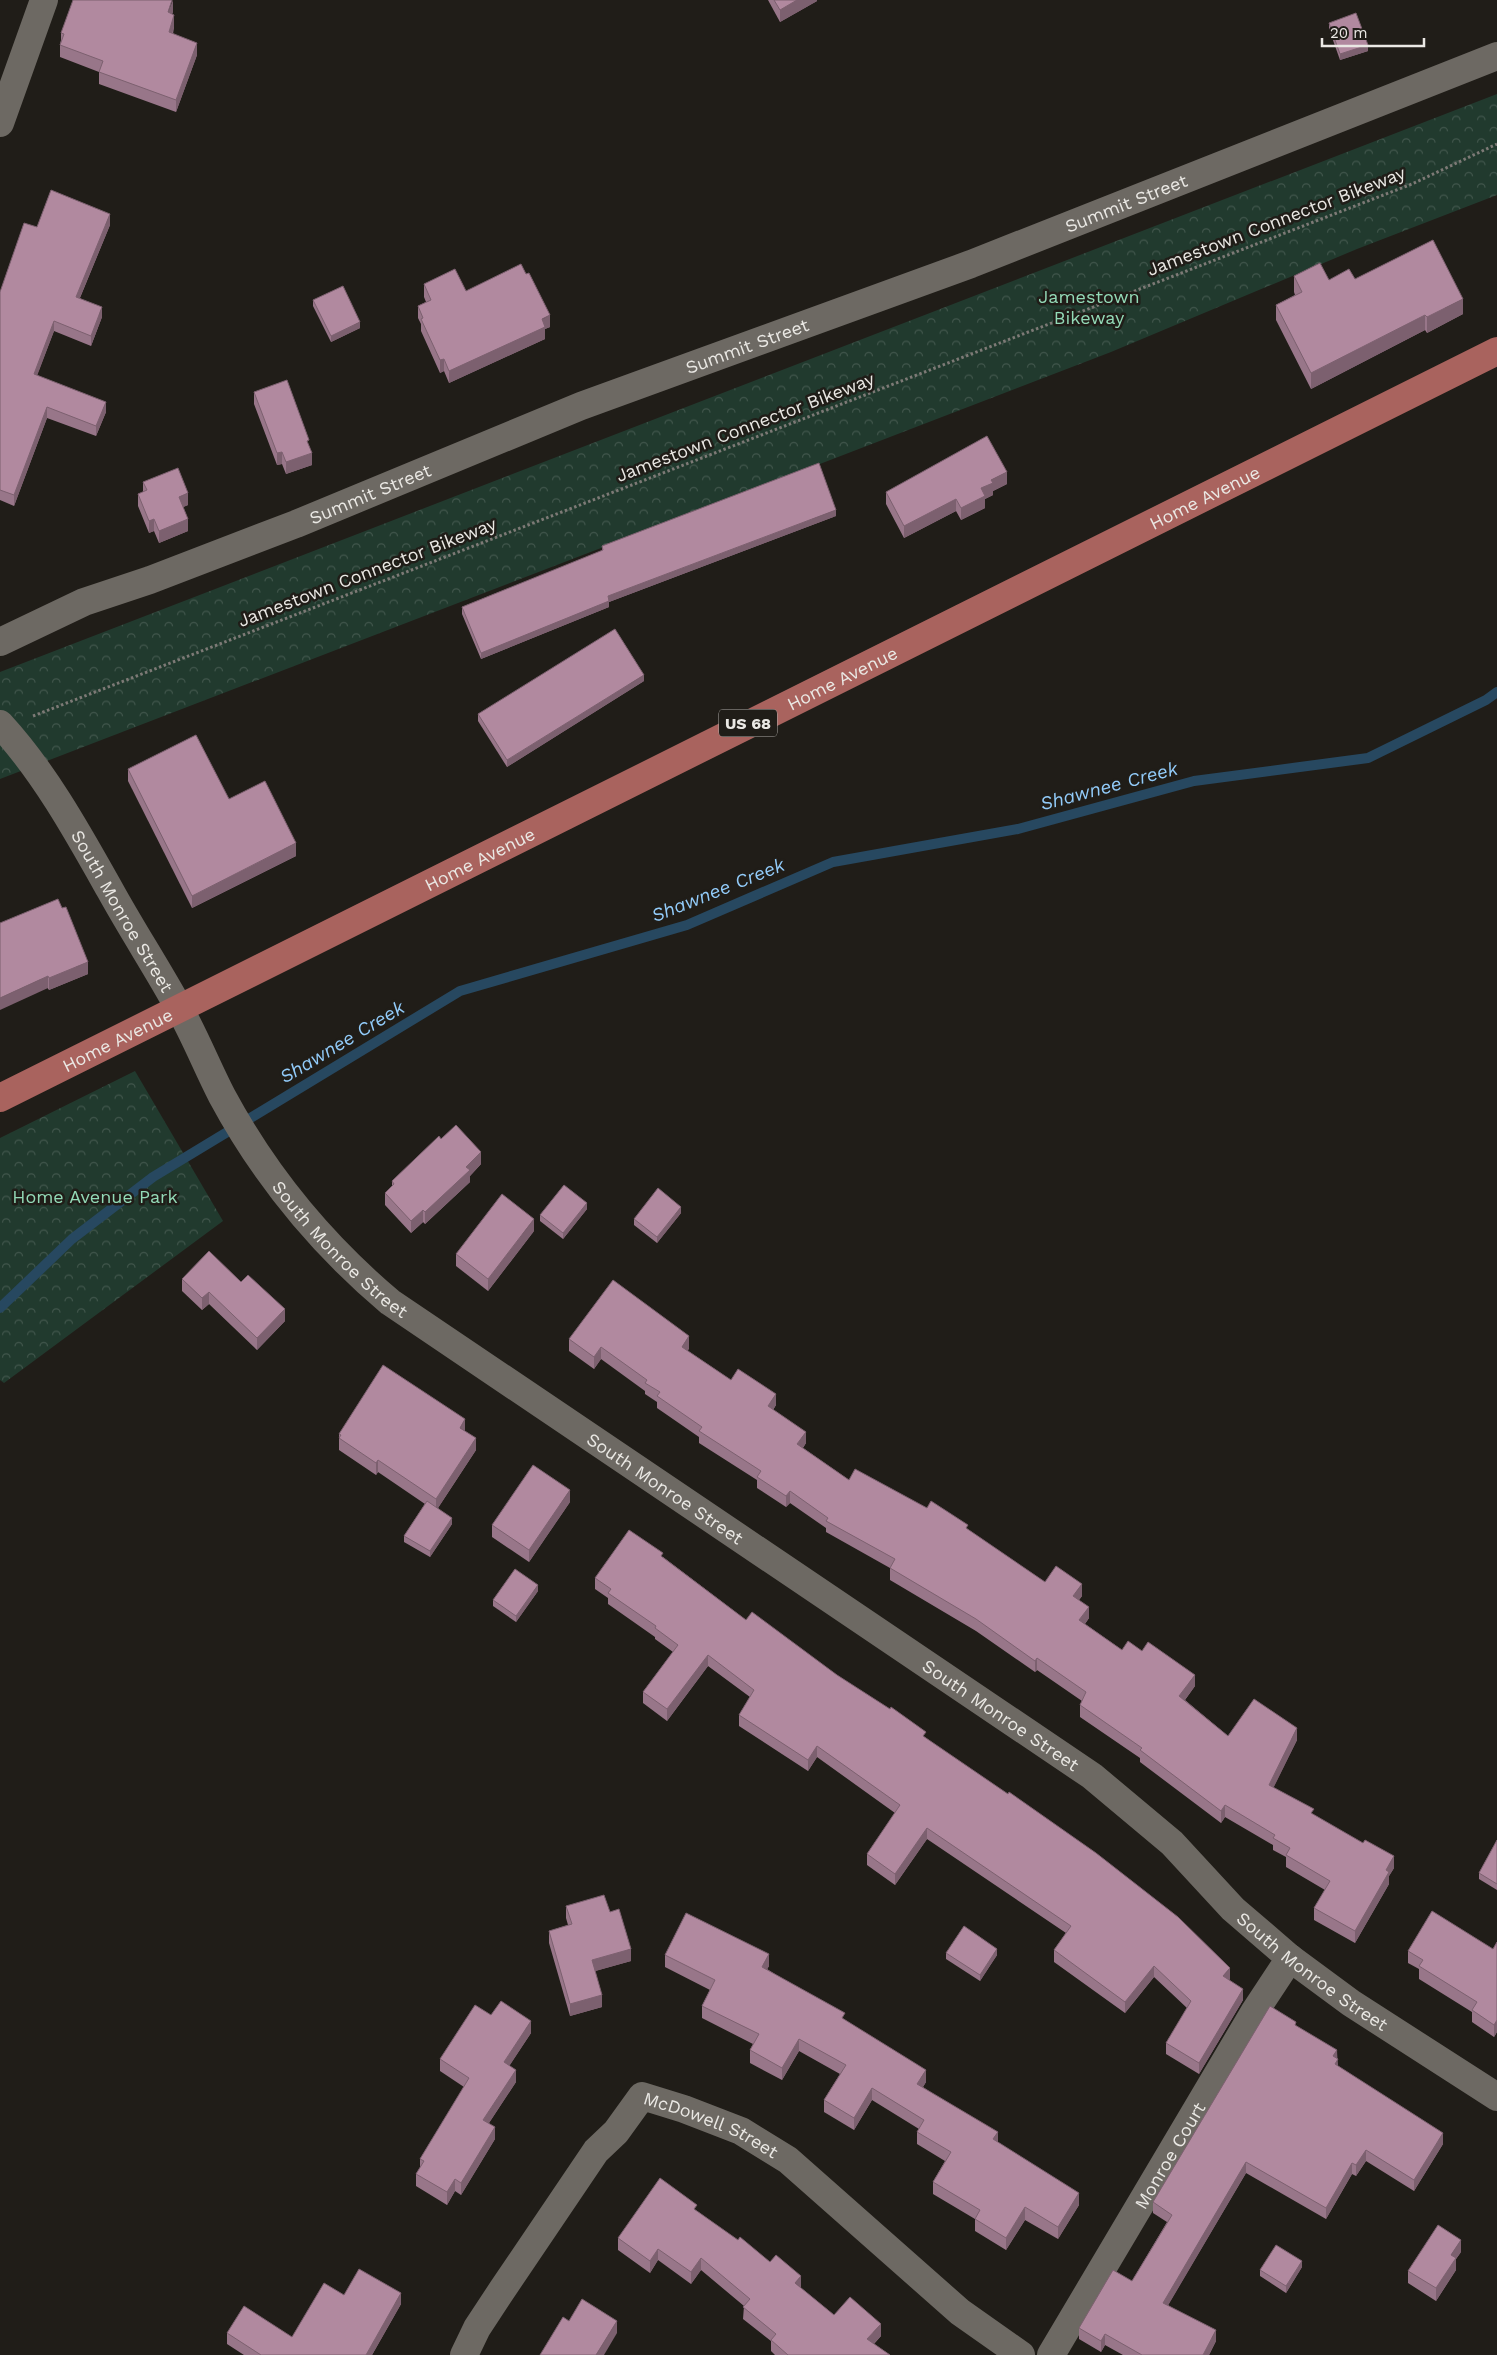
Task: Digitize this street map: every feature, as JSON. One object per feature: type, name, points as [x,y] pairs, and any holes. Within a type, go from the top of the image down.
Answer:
[{"type":"main road","name":"Home Avenue","points":[[0,1098],[1497,351]]},
{"type":"street","points":[[0,123],[44,0]]},
{"type":"street","name":"Summit Street","points":[[0,642],[84,602],[150,580],[287,528],[581,406],[971,264],[1497,56]]},
{"type":"street","name":"South Monroe Street","points":[[2,726],[48,786],[75,828],[180,1009],[223,1097],[260,1160],[311,1226],[360,1276],[390,1302],[1092,1776],[1172,1844],[1233,1909],[1290,1958],[1351,2004],[1497,2097]]},
{"type":"street","name":"Monroe Court","points":[[1051,2355],[1255,2011],[1290,1958]]},
{"type":"street","name":"McDowell Street","points":[[464,2355],[477,2328],[596,2151],[616,2132],[642,2096],[684,2109],[741,2131],[788,2160],[960,2312],[1021,2355]]},
{"type":"path","name":"Jamestown Connector Bikeway","points":[[2,726],[1412,184],[1497,144]]},
{"type":"green space","name":"Jamestown Bikeway","points":[[1497,94],[1497,195],[1357,249],[1111,352],[0,779],[0,672]]},
{"type":"green space","name":"Home Avenue Park","points":[[135,1071],[223,1221],[4,1383],[0,1380],[0,1138]]},
{"type":"building","points":[[73,0],[172,0],[168,12],[174,15],[169,32],[197,43],[176,100],[99,72],[103,61],[60,45],[64,34],[61,33]]},
{"type":"building","points":[[774,0],[797,0],[780,10]]},
{"type":"building","points":[[1356,13],[1368,45],[1340,54],[1329,23]]},
{"type":"building","points":[[51,190],[110,214],[76,297],[102,307],[91,336],[54,321],[34,374],[106,402],[96,426],[47,407],[14,495],[0,490],[0,292],[24,223],[37,227]]},
{"type":"building","points":[[1433,240],[1463,299],[1427,317],[1425,315],[1311,373],[1276,305],[1302,292],[1294,276],[1320,263],[1329,280],[1349,269],[1355,279]]},
{"type":"building","points":[[521,264],[526,274],[529,273],[550,315],[542,319],[545,327],[449,371],[444,359],[440,360],[421,319],[423,318],[418,306],[431,300],[424,284],[455,269],[466,291]]},
{"type":"building","points":[[343,286],[360,322],[331,336],[313,300]]},
{"type":"building","points":[[287,380],[312,453],[286,462],[282,452],[277,453],[254,392]]},
{"type":"building","points":[[987,436],[1007,472],[991,480],[993,483],[981,488],[985,496],[961,508],[956,499],[904,526],[886,492]]},
{"type":"building","points":[[819,463],[836,510],[608,596],[609,601],[481,653],[462,607],[603,550],[602,546]]},
{"type":"building","points":[[178,468],[188,493],[179,497],[188,519],[159,531],[154,519],[149,521],[138,494],[147,490],[143,482]]},
{"type":"building","points":[[615,629],[644,675],[507,760],[478,714]]},
{"type":"building","points":[[196,735],[229,799],[265,781],[296,843],[192,896],[128,769]]},
{"type":"building","points":[[58,899],[62,908],[66,907],[88,962],[49,978],[48,976],[0,998],[0,923]]},
{"type":"building","points":[[456,1125],[481,1152],[466,1167],[470,1170],[425,1212],[423,1210],[411,1221],[385,1193],[394,1184],[392,1181],[439,1136],[441,1139]]},
{"type":"building","points":[[564,1185],[587,1203],[563,1233],[540,1215]]},
{"type":"building","points":[[658,1188],[681,1207],[657,1237],[634,1219]]},
{"type":"building","points":[[502,1194],[534,1219],[488,1279],[456,1254]]},
{"type":"building","points":[[209,1251],[241,1282],[248,1275],[285,1309],[257,1338],[209,1292],[202,1298],[182,1279]]},
{"type":"building","points":[[613,1280],[689,1336],[682,1347],[731,1380],[738,1369],[776,1394],[768,1406],[806,1432],[797,1444],[849,1480],[855,1469],[927,1508],[931,1501],[968,1525],[966,1528],[1045,1582],[1056,1566],[1082,1584],[1073,1596],[1089,1607],[1079,1620],[1122,1650],[1128,1641],[1142,1651],[1148,1642],[1195,1675],[1179,1696],[1228,1736],[1254,1699],[1297,1728],[1269,1785],[1314,1809],[1311,1813],[1363,1843],[1365,1840],[1394,1856],[1386,1870],[1389,1872],[1355,1931],[1314,1908],[1330,1881],[1286,1855],[1290,1848],[1273,1838],[1275,1835],[1225,1805],[1221,1811],[1140,1750],[1142,1748],[1080,1705],[1086,1692],[1037,1658],[1035,1661],[976,1619],[890,1568],[895,1559],[826,1521],[828,1518],[790,1491],[786,1496],[757,1477],[761,1471],[699,1431],[702,1427],[657,1396],[660,1392],[645,1383],[647,1380],[601,1347],[594,1357],[569,1339]]},
{"type":"building","points":[[383,1365],[465,1419],[460,1428],[476,1438],[436,1499],[378,1460],[376,1463],[339,1438],[341,1435],[339,1434]]},
{"type":"building","points":[[533,1465],[570,1490],[529,1550],[492,1525]]},
{"type":"building","points":[[427,1501],[452,1518],[430,1551],[404,1536]]},
{"type":"building","points":[[629,1530],[663,1553],[661,1556],[746,1620],[752,1612],[837,1675],[890,1709],[891,1707],[926,1732],[923,1736],[1008,1794],[1009,1792],[1096,1853],[1178,1917],[1230,1968],[1223,1976],[1243,1989],[1199,2063],[1166,2043],[1191,2001],[1154,1966],[1125,2002],[1054,1950],[1071,1926],[927,1828],[895,1874],[867,1854],[900,1805],[817,1746],[808,1760],[739,1715],[754,1690],[708,1655],[667,1709],[643,1692],[678,1645],[655,1628],[656,1626],[608,1593],[611,1589],[595,1578]]},
{"type":"building","points":[[515,1569],[538,1585],[516,1616],[493,1600]]},
{"type":"building","points":[[1497,1840],[1497,1884],[1479,1873]]},
{"type":"building","points":[[604,1895],[610,1912],[619,1909],[631,1949],[592,1960],[602,1995],[570,2004],[549,1931],[572,1924],[566,1906]]},
{"type":"building","points":[[1432,1911],[1493,1949],[1497,1942],[1497,2020],[1494,2025],[1472,2010],[1477,2002],[1419,1966],[1423,1960],[1408,1951]]},
{"type":"building","points":[[686,1913],[769,1954],[762,1967],[845,2013],[842,2018],[926,2070],[917,2084],[998,2132],[993,2139],[1079,2193],[1058,2227],[1025,2207],[1006,2238],[975,2219],[980,2210],[933,2182],[951,2152],[917,2132],[924,2120],[872,2088],[854,2118],[824,2100],[846,2065],[799,2039],[782,2068],[750,2050],[759,2034],[702,2006],[715,1980],[665,1955]]},
{"type":"building","points":[[964,1926],[997,1949],[980,1975],[946,1953]]},
{"type":"building","points":[[501,2001],[531,2021],[504,2062],[516,2070],[483,2120],[495,2127],[461,2183],[455,2179],[447,2192],[416,2174],[424,2161],[420,2159],[469,2078],[440,2059],[475,2005],[491,2015]]},
{"type":"building","points":[[1270,2006],[1296,2022],[1295,2025],[1337,2050],[1333,2056],[1338,2059],[1335,2064],[1443,2133],[1414,2180],[1366,2150],[1356,2165],[1352,2163],[1326,2208],[1246,2162],[1163,2303],[1216,2330],[1203,2355],[1142,2355],[1105,2334],[1101,2341],[1079,2328],[1113,2270],[1132,2281],[1172,2215],[1153,2202]]},
{"type":"building","points":[[660,2178],[697,2205],[694,2209],[738,2240],[740,2237],[770,2262],[776,2255],[801,2276],[795,2283],[834,2315],[850,2297],[881,2324],[867,2339],[890,2355],[788,2355],[771,2340],[776,2334],[743,2307],[750,2299],[701,2258],[691,2272],[658,2249],[650,2261],[618,2238]]},
{"type":"building","points":[[1438,2225],[1461,2240],[1451,2255],[1456,2258],[1436,2288],[1408,2271]]},
{"type":"building","points":[[1276,2245],[1302,2261],[1286,2286],[1260,2270]]},
{"type":"building","points":[[359,2269],[401,2293],[366,2355],[261,2355],[227,2333],[244,2306],[292,2337],[324,2283],[344,2295]]},
{"type":"building","points":[[582,2299],[617,2321],[596,2355],[540,2355],[563,2317],[569,2321]]},
{"type":"waterway","name":"Shawnee Creek","points":[[0,1308],[72,1239],[153,1177],[460,991],[687,925],[833,862],[1018,829],[1194,781],[1368,758],[1486,700],[1497,692]]}]
